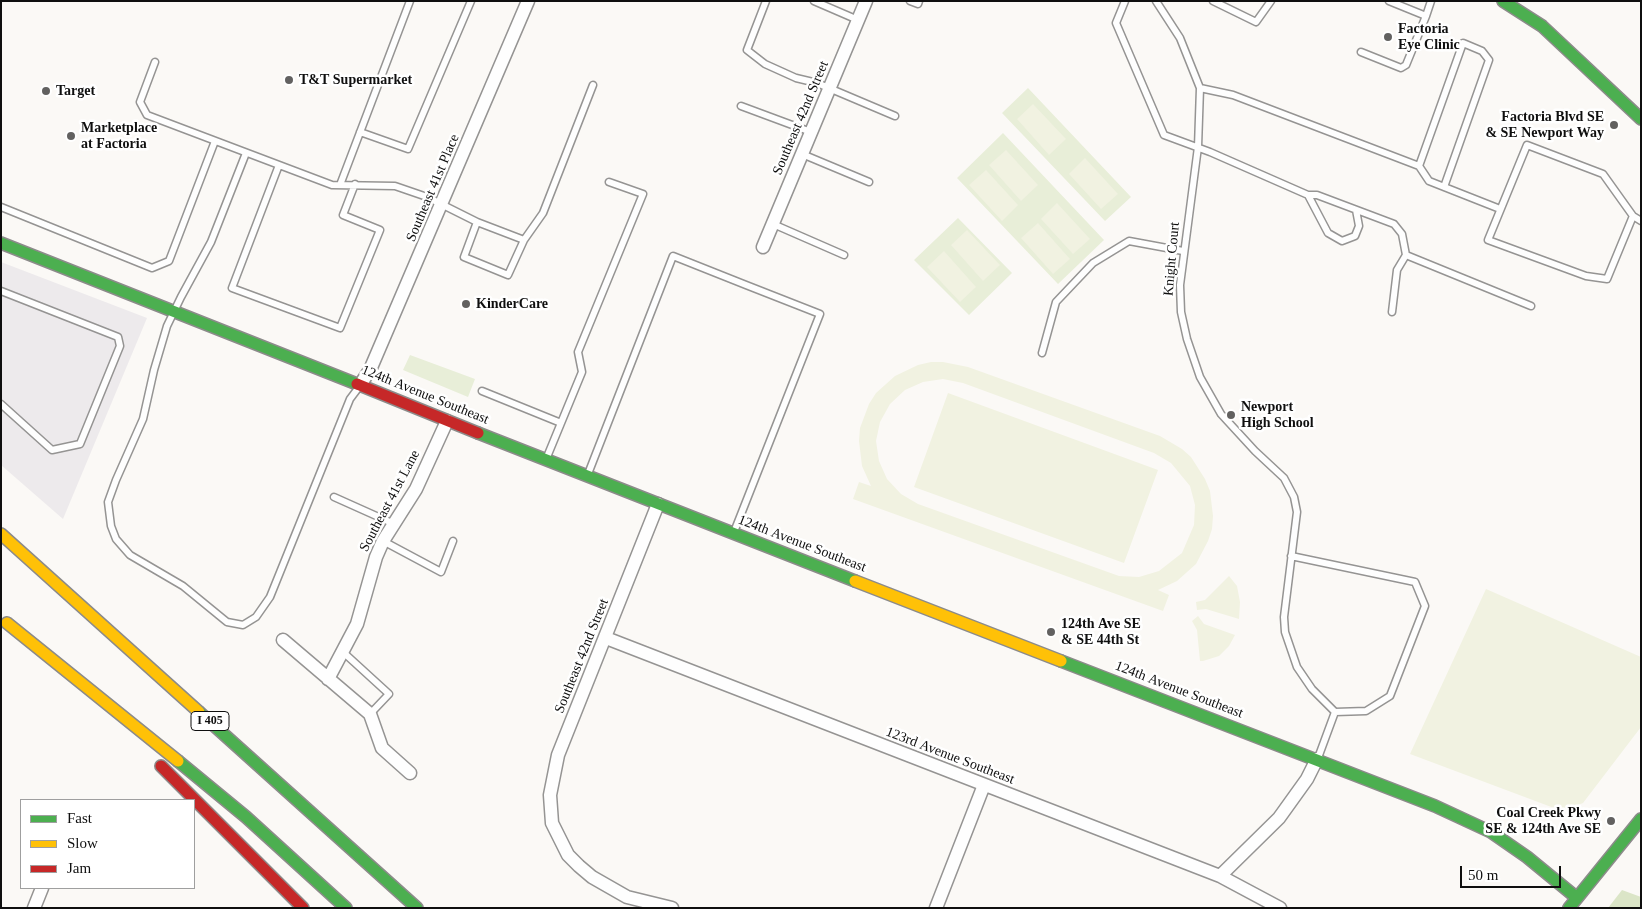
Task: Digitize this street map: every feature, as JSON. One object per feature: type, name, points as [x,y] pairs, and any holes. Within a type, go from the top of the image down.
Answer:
[{"type":"main road","points":[[1503,1],[1515,5],[1542,26],[1641,119]]},
{"type":"main road","name":"124th Avenue Southeast","points":[[1,243],[173,313],[360,385],[734,534],[1435,806],[1491,832],[1527,857],[1576,898]]},
{"type":"main road","name":"I 405","points":[[1,534],[417,908]]},
{"type":"main road","points":[[4,620],[130,738]]},
{"type":"main road","points":[[4,620],[246,817],[346,908]]},
{"type":"main road","points":[[151,757],[193,799]]},
{"type":"main road","points":[[195,801],[303,908]]},
{"type":"main road","points":[[1569,908],[1641,819]]},
{"type":"street","name":"Southeast 41st Place","points":[[360,385],[370,370],[528,1]]},
{"type":"street","name":"Southeast 42nd Street","points":[[763,247],[866,1]]},
{"type":"street","name":"Southeast 41st Lane","points":[[328,679],[357,624],[376,556],[392,523],[416,489],[447,421]]},
{"type":"street","name":"Southeast 42nd Street","points":[[658,504],[558,755],[550,795],[552,823],[568,854],[592,877],[627,897],[672,908]]},
{"type":"street","name":"123rd Avenue Southeast","points":[[606,638],[1220,876],[1280,908]]},
{"type":"street","points":[[283,640],[370,714],[382,748],[410,773]]},
{"type":"street","points":[[1220,876],[1279,818],[1307,779],[1317,759]]},
{"type":"street","points":[[936,908],[984,785]]},
{"type":"street","points":[[34,908],[42,889]]},
{"type":"lane","points":[[340,185],[410,1]]},
{"type":"lane","points":[[360,132],[408,149],[471,1]]},
{"type":"lane","points":[[766,1],[747,50],[765,64],[796,78],[830,88],[895,116]]},
{"type":"lane","points":[[814,1],[858,20]]},
{"type":"lane","points":[[910,1],[918,4],[919,1]]},
{"type":"lane","points":[[1125,1],[1116,22],[1164,135],[1175,141],[1198,147],[1308,195],[1317,194],[1394,224],[1402,234],[1406,255],[1397,270],[1392,312]]},
{"type":"lane","name":"Knight Court","points":[[1156,1],[1180,38],[1200,88],[1198,147],[1180,285],[1181,312],[1200,377],[1221,414],[1284,478],[1294,497],[1296,512],[1284,617],[1285,632],[1297,668],[1312,689],[1335,712]]},
{"type":"lane","points":[[1213,1],[1256,22],[1271,1]]},
{"type":"lane","points":[[1389,1],[1426,16]]},
{"type":"lane","points":[[1361,52],[1401,68],[1406,65],[1432,1]]},
{"type":"lane","points":[[1419,166],[1463,43],[1482,51],[1489,60],[1444,188]]},
{"type":"lane","points":[[155,62],[140,102],[147,115],[332,185],[395,186],[422,195],[477,222],[524,240]]},
{"type":"lane","points":[[477,222],[464,257],[508,275],[524,240],[543,213],[593,86]]},
{"type":"lane","points":[[1200,88],[1233,95],[1419,166],[1429,181],[1500,209]]},
{"type":"lane","points":[[741,106],[811,132]]},
{"type":"lane","points":[[1,207],[152,268],[169,261],[215,141]]},
{"type":"lane","points":[[1634,216],[1607,279],[1586,276],[1488,240],[1527,145],[1603,174],[1634,216],[1641,221]]},
{"type":"lane","points":[[246,153],[211,242],[173,313],[154,370],[144,419],[108,502],[111,526],[116,540],[130,555],[183,586],[227,622],[243,625],[256,617],[270,597],[350,399],[360,385]]},
{"type":"lane","points":[[802,154],[869,182]]},
{"type":"lane","points":[[279,166],[232,288],[340,328],[380,230],[343,215],[355,184]]},
{"type":"lane","points":[[546,459],[582,372],[578,352],[643,194],[609,182]]},
{"type":"lane","points":[[1308,195],[1328,233],[1342,242],[1355,236],[1359,226],[1356,210]]},
{"type":"lane","points":[[773,224],[844,255]]},
{"type":"lane","points":[[1042,353],[1056,302],[1092,263],[1129,241],[1183,251]]},
{"type":"lane","points":[[1406,255],[1531,306]]},
{"type":"lane","points":[[588,475],[674,256],[820,314],[734,534]]},
{"type":"lane","points":[[1,291],[118,337],[120,346],[80,444],[52,450],[1,404]]},
{"type":"lane","points":[[482,390],[561,423]]},
{"type":"lane","points":[[334,497],[392,523]]},
{"type":"lane","points":[[383,541],[441,572],[453,542]]},
{"type":"lane","points":[[1292,556],[1415,582],[1425,606],[1390,696],[1366,711],[1335,712],[1317,759]]},
{"type":"lane","points":[[343,652],[389,694],[370,714]]},
{"type":"shaded area","points":[[1,262],[147,318],[63,519],[1,465]]},
{"type":"green space","points":[[1028,88],[1131,197],[1105,221],[1002,113]]},
{"type":"green space","points":[[1033,104],[1066,139],[1049,155],[1017,119]]},
{"type":"green space","points":[[1003,133],[1104,240],[1058,284],[957,178]]},
{"type":"green space","points":[[1006,150],[1038,185],[1021,201],[989,165]]},
{"type":"green space","points":[[1085,158],[1118,194],[1101,209],[1069,174]]},
{"type":"green space","points":[[986,170],[1018,205],[1002,221],[969,185]]},
{"type":"green space","points":[[1057,203],[1090,239],[1073,254],[1041,219]]},
{"type":"green space","points":[[958,218],[1012,273],[969,315],[914,260]]},
{"type":"green space","points":[[1038,223],[1070,259],[1053,274],[1021,238]]},
{"type":"green space","points":[[967,230],[1000,265],[983,281],[951,245]]},
{"type":"green space","points":[[944,251],[976,287],[960,302],[927,267]]},
{"type":"green space","points":[[410,355],[475,379],[468,397],[403,370]]},
{"type":"green space","points":[[943,362],[968,367],[1160,436],[1182,449],[1191,457],[1210,491],[1213,516],[1212,529],[1196,564],[1177,581],[1158,590],[1169,595],[1163,611],[853,499],[859,482],[871,486],[862,466],[859,441],[860,428],[869,404],[876,393],[895,376],[918,365]],"holes":[[[943,379],[963,383],[1154,453],[1171,463],[1190,486],[1195,505],[1194,525],[1182,553],[1159,571],[1139,577],[1119,576],[918,504],[901,494],[887,479],[879,461],[876,441],[880,422],[890,404],[905,390],[923,382]]]},
{"type":"green space","points":[[948,393],[1158,470],[1124,563],[914,487]]},
{"type":"green space","points":[[1229,576],[1237,586],[1240,602],[1239,619],[1206,609],[1197,610],[1196,602],[1205,600]]},
{"type":"green space","points":[[1486,589],[1641,657],[1641,727],[1583,803],[1562,811],[1410,754]]},
{"type":"green space","points":[[1198,616],[1204,624],[1235,635],[1229,646],[1219,656],[1203,661],[1200,661],[1197,630],[1192,621]]},
{"type":"green space","points":[[1622,890],[1641,897],[1641,908],[1608,908]]},
{"type":"traffic: fast","points":[[1503,1],[1542,26],[1641,119]]},
{"type":"traffic: fast","points":[[1,243],[357,384]]},
{"type":"traffic: fast","points":[[478,433],[855,581]]},
{"type":"traffic: fast","points":[[1061,661],[1435,806],[1491,832],[1527,857],[1577,898]]},
{"type":"traffic: fast","points":[[199,712],[417,908]]},
{"type":"traffic: fast","points":[[178,761],[246,817],[346,908]]},
{"type":"traffic: fast","points":[[1569,908],[1641,819]]},
{"type":"traffic: slow","points":[[1,534],[199,712]]},
{"type":"traffic: slow","points":[[855,581],[1061,661]]},
{"type":"traffic: slow","points":[[7,623],[178,761]]},
{"type":"traffic: jam","points":[[357,384],[478,433]]},
{"type":"traffic: jam","points":[[161,766],[194,799]]},
{"type":"traffic: jam","points":[[195,800],[303,908]]},
{"type":"place","name":"Factoria Eye Clinic","points":[[1388,37]]},
{"type":"place","name":"T&T Supermarket","points":[[289,80]]},
{"type":"place","name":"Target","points":[[46,91]]},
{"type":"place","name":"Factoria Blvd SE & SE Newport Way","points":[[1614,125]]},
{"type":"place","name":"Marketplace at Factoria","points":[[71,136]]},
{"type":"place","name":"KinderCare","points":[[466,304]]},
{"type":"place","name":"Newport High School","points":[[1231,415]]},
{"type":"place","name":"124th Ave SE & SE 44th St","points":[[1051,632]]},
{"type":"place","name":"Coal Creek Pkwy SE & 124th Ave SE","points":[[1611,821]]}]
